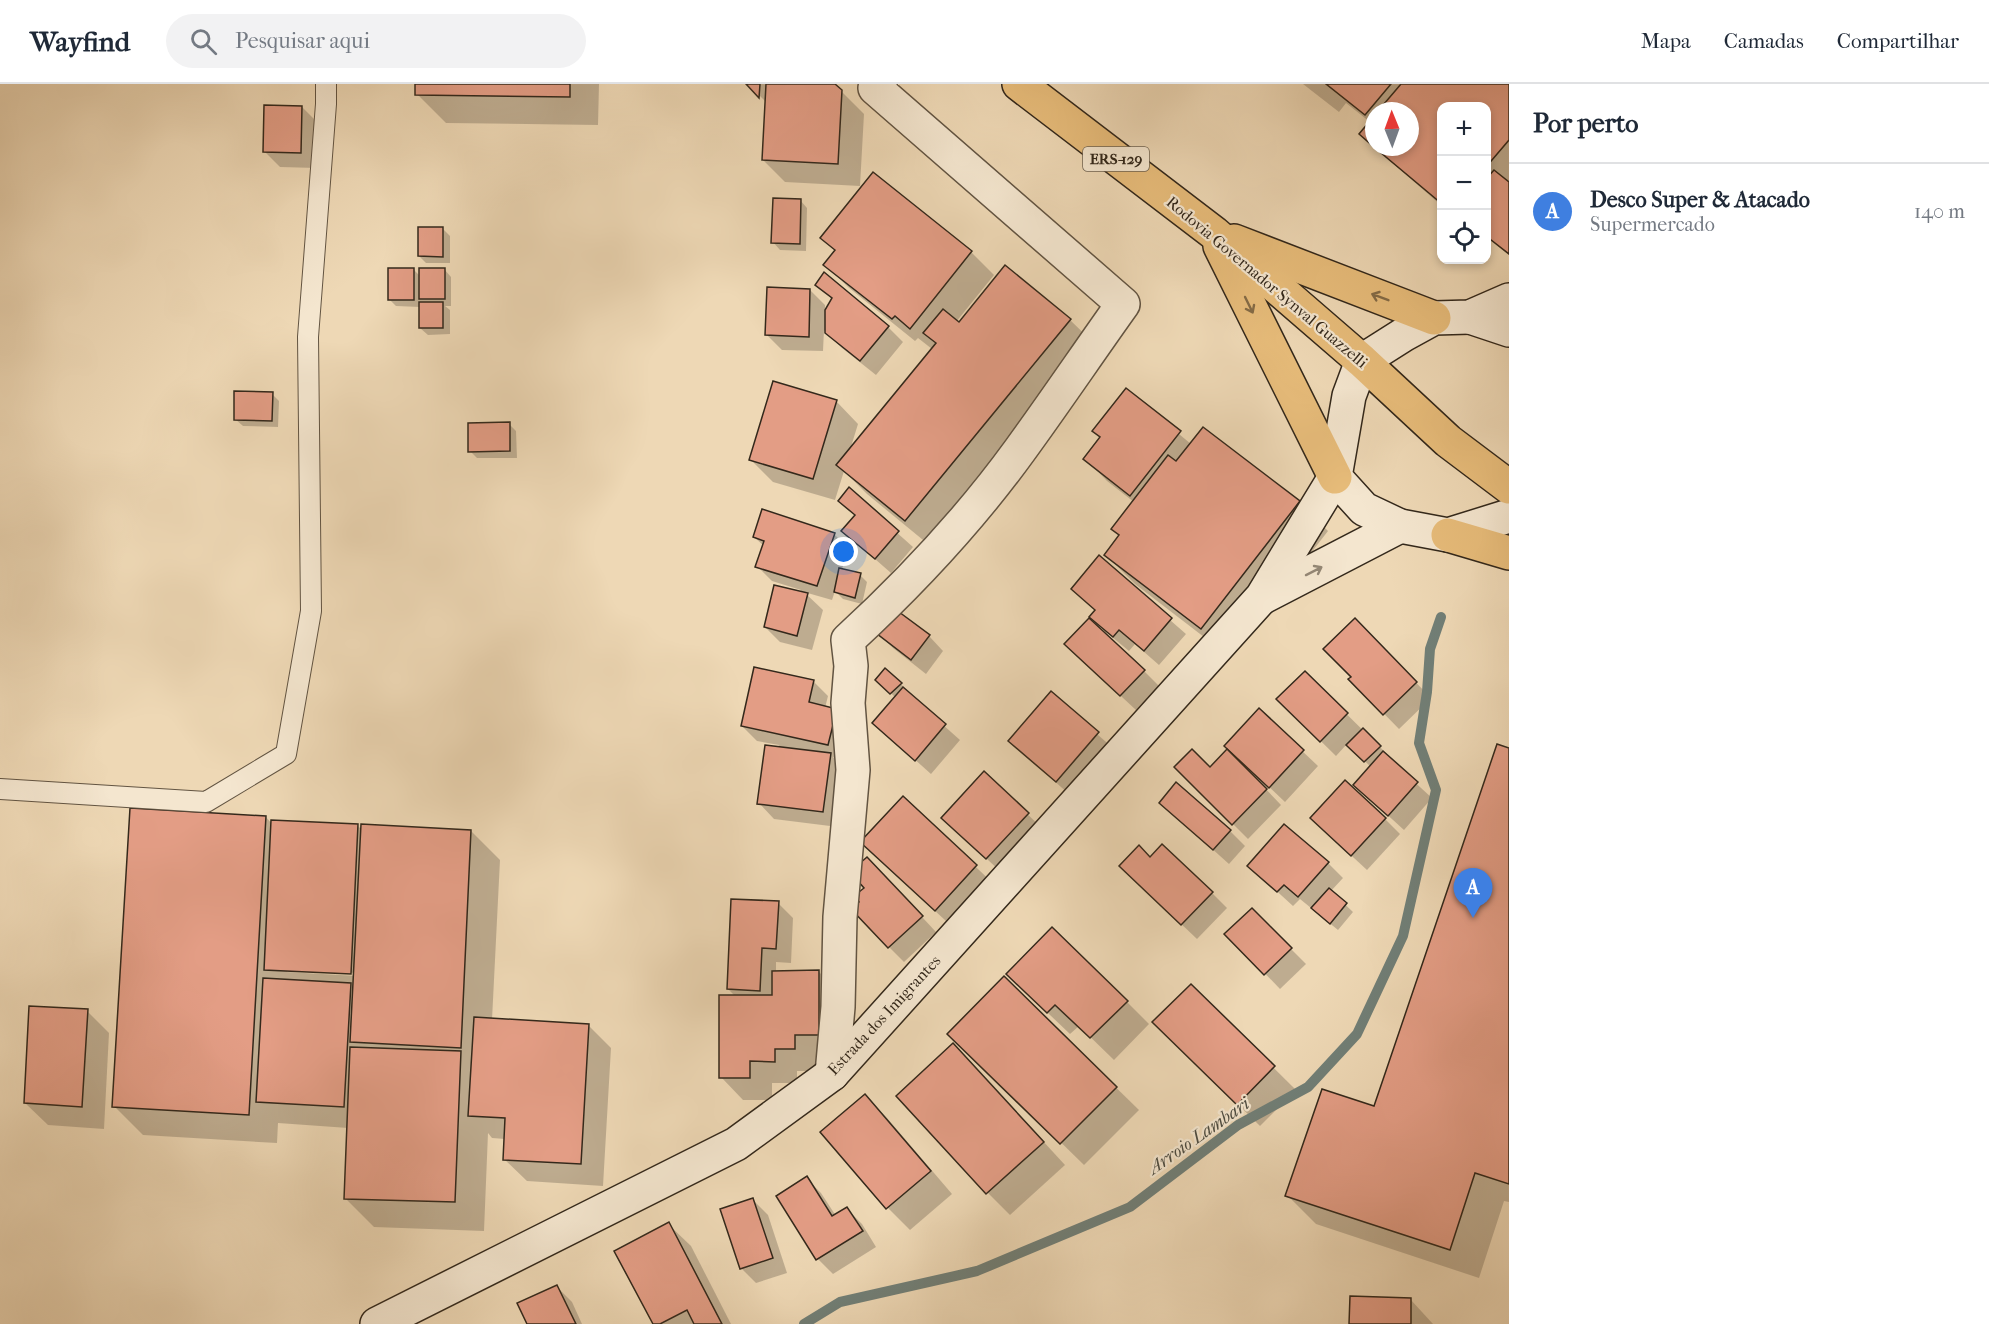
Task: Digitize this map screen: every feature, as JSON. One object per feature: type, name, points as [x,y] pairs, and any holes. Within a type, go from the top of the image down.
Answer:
[{"type":"main road","name":"Rodovia Governador Synval Guazzelli","points":[[1019,84],[1214,233],[1362,362],[1448,441],[1509,487]]},
{"type":"main road","points":[[1214,233],[1434,318]]},
{"type":"main road","points":[[1214,233],[1335,477]]},
{"type":"main road","points":[[1449,535],[1509,553]]},
{"type":"street","points":[[832,1074],[838,1007],[840,917],[853,770],[848,704],[851,666],[848,640],[884,607],[972,511],[1019,452],[1123,304],[875,88],[880,84]]},
{"type":"street","points":[[1470,317],[1509,300]]},
{"type":"street","points":[[1509,330],[1470,317],[1434,318],[1362,362],[1354,379],[1335,477],[1364,509],[1400,526],[1449,535],[1509,516]]},
{"type":"street","name":"Estrada dos Imigrantes","points":[[377,1324],[736,1144],[832,1074],[1262,597],[1335,477]]},
{"type":"street","name":"Estrada dos Imigrantes","points":[[1262,597],[1400,526]]},
{"type":"lane","points":[[0,789],[206,802],[286,754],[311,610],[308,338],[326,84]]},
{"type":"building","points":[[415,84],[570,84],[570,97],[415,95]]},
{"type":"building","points":[[746,84],[760,84],[759,98]]},
{"type":"building","points":[[766,84],[835,84],[842,90],[838,164],[762,160]]},
{"type":"building","points":[[1326,84],[1391,84],[1376,102],[1365,102],[1365,115]]},
{"type":"building","points":[[1401,84],[1509,84],[1509,140],[1491,161],[1491,102],[1437,102],[1437,200],[1385,156],[1419,156],[1419,102],[1386,102]]},
{"type":"building","points":[[264,105],[302,106],[301,153],[263,152]]},
{"type":"building","points":[[1365,127],[1365,139],[1359,134]]},
{"type":"building","points":[[1494,170],[1509,182],[1509,254],[1491,240],[1491,173]]},
{"type":"building","points":[[873,172],[972,251],[910,329],[895,316],[892,319],[823,265],[835,250],[820,238]]},
{"type":"building","points":[[773,198],[801,199],[800,244],[771,243]]},
{"type":"building","points":[[418,227],[443,227],[443,257],[418,256]]},
{"type":"building","points":[[1005,265],[1071,319],[905,521],[836,465],[936,343],[923,333],[943,309],[959,322]]},
{"type":"building","points":[[388,268],[414,268],[414,300],[388,300]]},
{"type":"building","points":[[419,268],[445,268],[445,299],[419,299]]},
{"type":"building","points":[[824,272],[889,326],[860,361],[825,333],[825,310],[832,298],[815,285]]},
{"type":"building","points":[[767,287],[810,289],[809,337],[765,335]]},
{"type":"building","points":[[419,302],[443,302],[443,328],[419,328]]},
{"type":"building","points":[[773,381],[837,400],[813,479],[749,460]]},
{"type":"building","points":[[1126,388],[1181,431],[1130,496],[1083,459],[1100,437],[1092,431]]},
{"type":"building","points":[[234,391],[273,392],[272,421],[234,420]]},
{"type":"building","points":[[510,422],[510,451],[468,452],[468,423]]},
{"type":"building","points":[[1203,427],[1300,501],[1201,629],[1104,555],[1119,535],[1111,529],[1168,455],[1176,461]]},
{"type":"building","points":[[849,487],[899,531],[875,559],[841,531],[855,515],[838,501]]},
{"type":"building","points":[[762,509],[835,533],[817,586],[755,567],[764,541],[753,537]]},
{"type":"building","points":[[1099,555],[1172,618],[1144,651],[1119,630],[1113,637],[1089,617],[1095,610],[1071,589]]},
{"type":"building","points":[[839,568],[861,573],[855,598],[834,592]]},
{"type":"building","points":[[774,585],[808,593],[797,636],[764,627]]},
{"type":"building","points":[[895,609],[930,635],[911,660],[876,633]]},
{"type":"building","points":[[1089,618],[1145,670],[1120,696],[1064,644]]},
{"type":"building","points":[[1355,618],[1417,682],[1383,715],[1348,679],[1351,677],[1323,649]]},
{"type":"building","points":[[754,667],[814,680],[809,702],[837,709],[828,745],[741,726]]},
{"type":"building","points":[[885,668],[902,683],[890,694],[875,680]]},
{"type":"building","points":[[1305,671],[1348,713],[1320,742],[1276,699]]},
{"type":"building","points":[[903,687],[946,724],[915,761],[872,723]]},
{"type":"building","points":[[1051,691],[1099,732],[1056,782],[1008,741]]},
{"type":"building","points":[[1259,708],[1304,750],[1269,788],[1224,746]]},
{"type":"building","points":[[1363,728],[1381,746],[1364,762],[1346,745]]},
{"type":"building","points":[[1497,744],[1509,748],[1509,1184],[1475,1173],[1450,1250],[1285,1196],[1322,1089],[1374,1106]]},
{"type":"building","points":[[765,745],[831,753],[823,812],[757,804]]},
{"type":"building","points":[[1192,749],[1210,767],[1227,749],[1267,789],[1232,825],[1174,767]]},
{"type":"building","points":[[1383,751],[1418,782],[1388,816],[1353,785]]},
{"type":"building","points":[[984,771],[1029,813],[986,859],[941,818]]},
{"type":"building","points":[[1345,780],[1386,818],[1351,856],[1310,818]]},
{"type":"building","points":[[1176,782],[1231,830],[1213,850],[1159,803]]},
{"type":"building","points":[[903,796],[977,865],[935,911],[860,842]]},
{"type":"building","points":[[130,808],[266,816],[249,1115],[112,1107]]},
{"type":"building","points":[[271,820],[358,824],[351,974],[264,970]]},
{"type":"building","points":[[361,824],[471,830],[461,1048],[350,1042]]},
{"type":"building","points":[[1284,824],[1329,862],[1298,897],[1284,885],[1277,892],[1247,866]]},
{"type":"building","points":[[1162,844],[1213,892],[1181,925],[1119,866],[1139,845],[1150,857]]},
{"type":"building","points":[[867,857],[923,916],[888,948],[851,909],[859,902],[854,896],[864,888],[850,872]]},
{"type":"building","points":[[1329,888],[1347,903],[1330,924],[1311,908]]},
{"type":"building","points":[[731,899],[779,901],[776,949],[762,948],[760,991],[727,989]]},
{"type":"building","points":[[1252,908],[1292,948],[1264,975],[1224,934]]},
{"type":"building","points":[[1052,927],[1128,1001],[1090,1038],[1055,1005],[1047,1013],[1006,974]]},
{"type":"building","points":[[819,970],[819,1035],[795,1035],[795,1049],[775,1049],[775,1062],[750,1061],[750,1078],[719,1078],[719,995],[772,995],[772,971]]},
{"type":"building","points":[[1004,976],[1117,1087],[1060,1144],[947,1034]]},
{"type":"building","points":[[263,978],[351,983],[344,1107],[256,1102]]},
{"type":"building","points":[[1191,984],[1275,1066],[1237,1105],[1152,1022]]},
{"type":"building","points":[[29,1006],[88,1009],[82,1107],[24,1103]]},
{"type":"building","points":[[474,1017],[589,1024],[581,1164],[503,1160],[505,1118],[468,1116]]},
{"type":"building","points":[[953,1043],[1044,1142],[986,1194],[896,1096]]},
{"type":"building","points":[[350,1047],[461,1051],[455,1202],[344,1199]]},
{"type":"building","points":[[865,1094],[931,1171],[886,1209],[820,1132]]},
{"type":"building","points":[[807,1176],[832,1216],[847,1207],[863,1231],[816,1260],[776,1196]]},
{"type":"building","points":[[753,1198],[773,1258],[740,1269],[720,1209]]},
{"type":"building","points":[[669,1222],[722,1324],[694,1324],[687,1310],[660,1324],[653,1324],[614,1251]]},
{"type":"building","points":[[557,1285],[576,1324],[527,1324],[517,1303]]},
{"type":"building","points":[[1350,1296],[1411,1298],[1411,1324],[1349,1324]]},
{"type":"waterway","name":"Arroio Lambari","points":[[804,1324],[840,1302],[977,1271],[1130,1207],[1238,1125],[1308,1087],[1357,1034],[1403,936],[1436,790],[1419,743],[1427,692],[1430,649],[1441,617]]},
{"type":"place","name":"Desco Super & Atacado","points":[[1473,918]]}]
